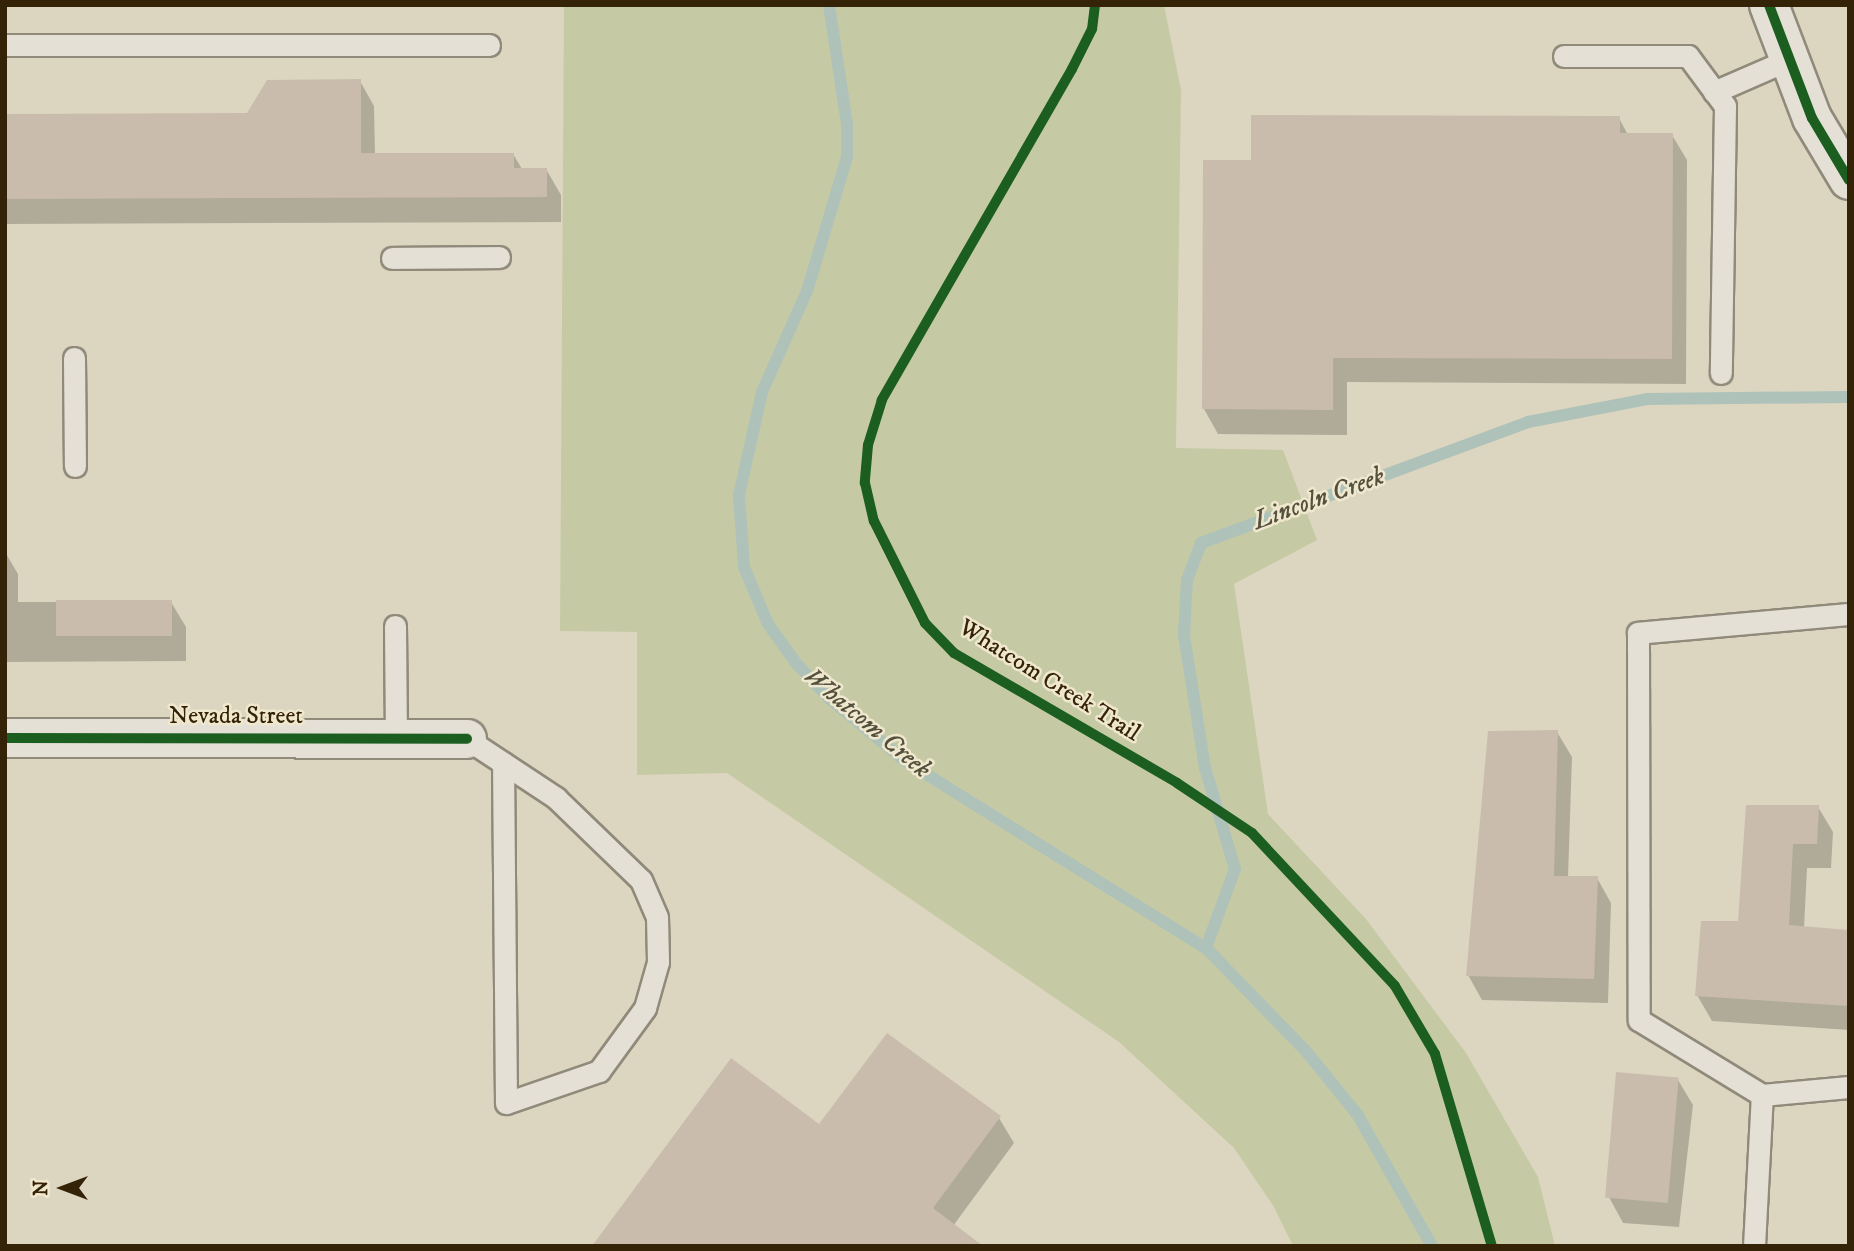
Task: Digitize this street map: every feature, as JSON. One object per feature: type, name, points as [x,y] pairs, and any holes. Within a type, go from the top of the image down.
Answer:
[{"type":"street","points":[[1769,5],[1812,118],[1849,180]]},
{"type":"street","name":"Nevada Street","points":[[5,738],[467,739]]},
{"type":"lane","points":[[5,45],[489,45]]},
{"type":"lane","points":[[1564,56],[1688,56],[1725,106],[1721,373]]},
{"type":"lane","points":[[1714,92],[1790,59]]},
{"type":"lane","points":[[393,258],[499,257]]},
{"type":"lane","points":[[74,358],[75,466]]},
{"type":"lane","points":[[1849,614],[1638,634],[1639,1020],[1762,1095],[1849,1087]]},
{"type":"lane","points":[[395,626],[396,739]]},
{"type":"lane","points":[[467,739],[556,798],[641,880],[657,917],[658,962],[645,1008],[600,1071],[506,1103],[503,763]]},
{"type":"lane","points":[[1754,1246],[1762,1095]]},
{"type":"green space","points":[[564,5],[1164,5],[1181,90],[1176,448],[1283,450],[1317,540],[1234,584],[1268,814],[1366,919],[1466,1053],[1538,1177],[1555,1246],[1293,1246],[1274,1207],[1234,1148],[1119,1042],[727,773],[637,775],[637,632],[560,631]]},
{"type":"building","points":[[361,79],[361,153],[514,153],[514,168],[547,168],[547,197],[5,199],[5,114],[247,113],[267,80]]},
{"type":"building","points":[[1251,115],[1620,116],[1620,133],[1673,133],[1672,359],[1333,358],[1333,410],[1202,409],[1203,160],[1251,160]]},
{"type":"building","points":[[56,600],[172,600],[172,636],[56,636]]},
{"type":"building","points":[[1558,730],[1554,876],[1598,876],[1594,979],[1466,976],[1488,731]]},
{"type":"building","points":[[1746,805],[1819,805],[1817,844],[1793,844],[1789,925],[1849,930],[1849,1006],[1695,996],[1701,921],[1738,921]]},
{"type":"building","points":[[887,1033],[1001,1116],[933,1208],[983,1246],[592,1246],[731,1058],[819,1124]]},
{"type":"building","points":[[1616,1072],[1679,1077],[1668,1203],[1605,1198]]},
{"type":"waterway","name":"Whatcom Creek","points":[[829,5],[847,124],[847,157],[807,291],[762,392],[739,495],[744,567],[768,624],[796,663],[830,699],[905,761],[1206,948],[1305,1050],[1357,1114],[1432,1246]]},
{"type":"waterway","name":"Lincoln Creek","points":[[1206,948],[1235,869],[1205,768],[1184,635],[1187,580],[1201,543],[1528,422],[1647,399],[1849,397]]},
{"type":"cycle path","name":"Whatcom Creek Trail","points":[[1095,5],[1092,29],[1072,69],[882,400],[868,445],[865,483],[874,521],[925,623],[954,653],[1177,783],[1252,833],[1395,986],[1435,1054],[1492,1246]]},
{"type":"cycle path","points":[[1769,5],[1812,118],[1849,180]]},
{"type":"cycle path","points":[[5,738],[467,739]]}]
